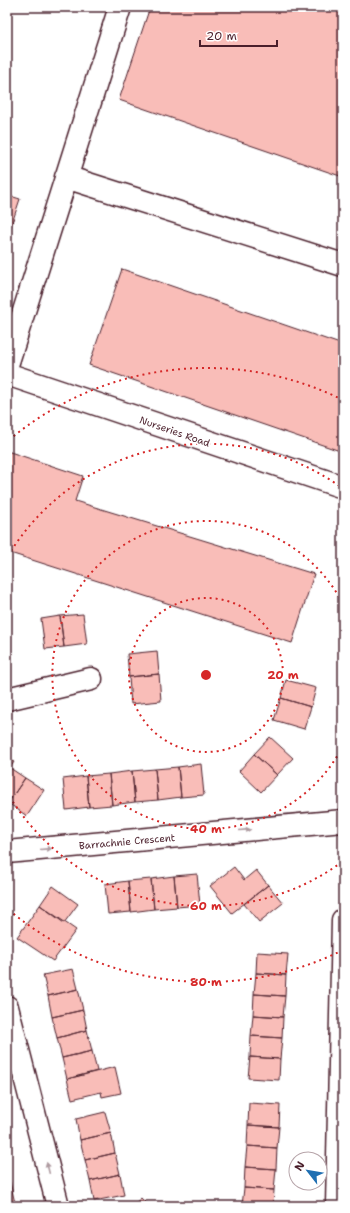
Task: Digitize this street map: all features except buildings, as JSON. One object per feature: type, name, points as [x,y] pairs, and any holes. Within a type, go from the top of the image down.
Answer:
[{"type":"street","points":[[7,365],[117,8]]},
{"type":"street","points":[[66,177],[343,265]]},
{"type":"street","name":"Nurseries Road","points":[[7,374],[343,487]]},
{"type":"street","points":[[7,699],[91,679]]},
{"type":"street","name":"Barrachnie Crescent","points":[[7,852],[343,821]]},
{"type":"street","points":[[337,1206],[343,920]]},
{"type":"street","points":[[7,1007],[58,1206]]}]
